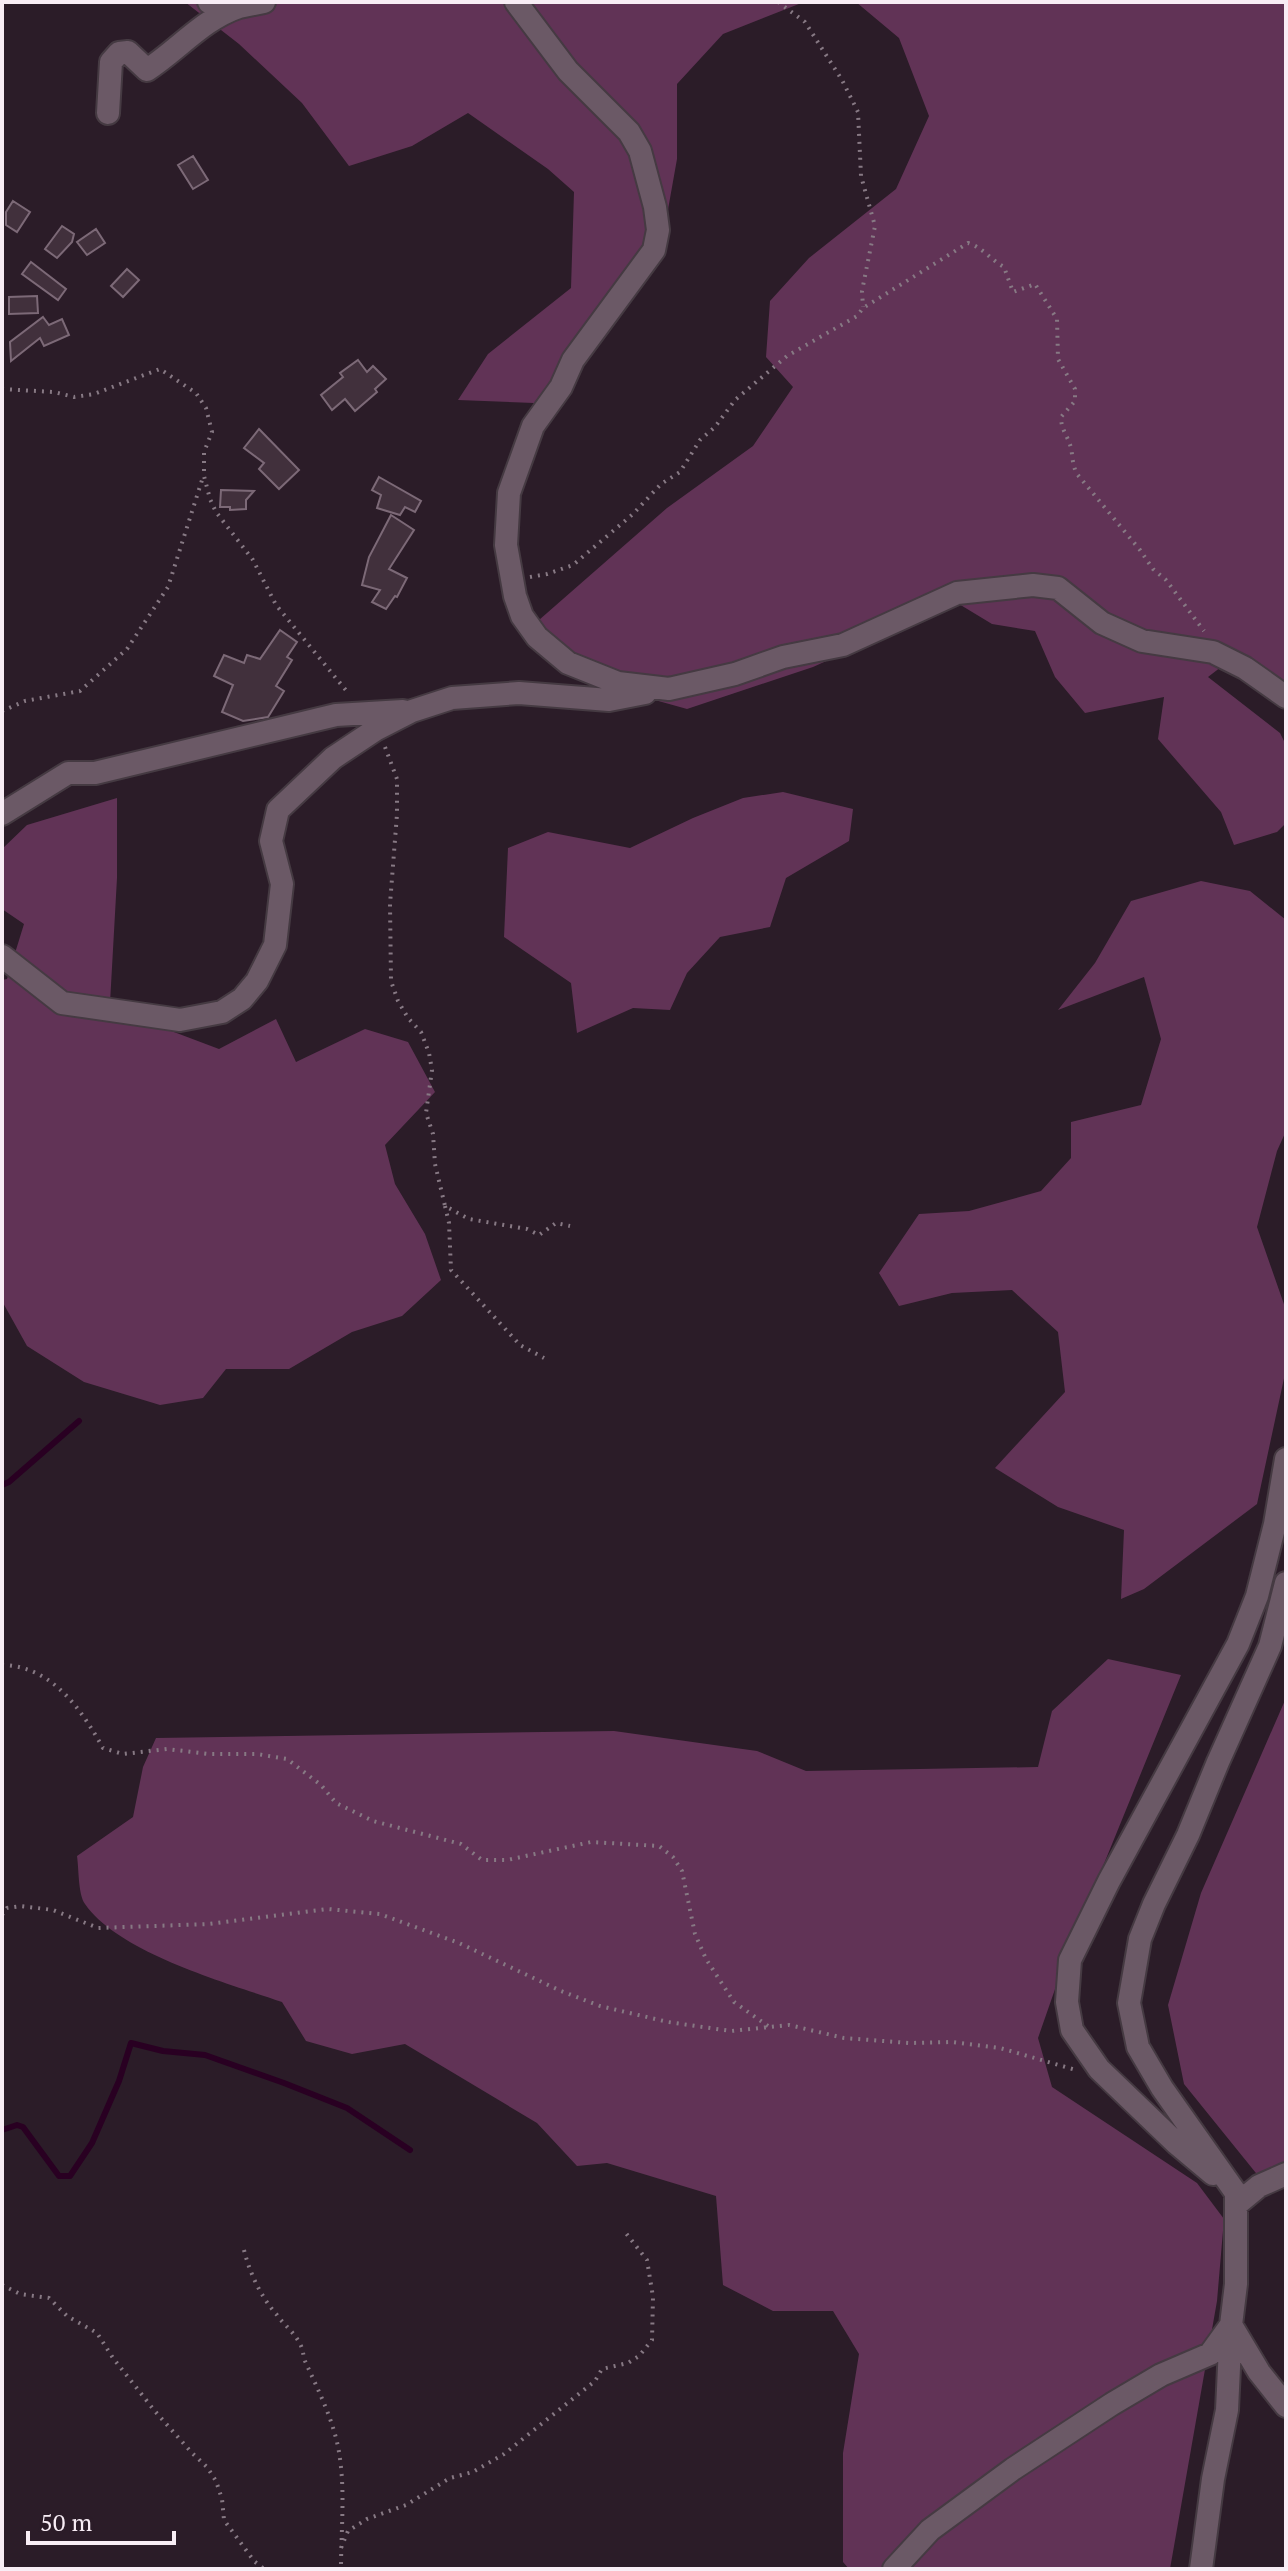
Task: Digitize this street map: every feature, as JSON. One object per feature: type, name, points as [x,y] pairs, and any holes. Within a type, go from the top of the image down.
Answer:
[{"type":"street","points":[[209,2],[239,7]]},
{"type":"street","points":[[108,113],[111,62],[119,53],[128,52],[147,70],[222,12],[264,2]]},
{"type":"street","points":[[516,2],[568,71],[629,132],[646,165],[658,230],[654,250],[573,360],[561,387],[533,426],[509,493],[506,545],[513,586],[522,616],[537,637],[568,663],[618,683],[669,689]]},
{"type":"street","points":[[2,956],[62,1003],[180,1020],[222,1012],[242,999],[257,981],[275,945],[282,884],[271,841],[278,810],[333,758],[375,730],[412,711],[452,698],[519,693],[609,700],[735,674],[783,657],[843,645],[957,593],[1033,585],[1058,588],[1102,623],[1142,641],[1213,652],[1245,668],[1286,697]]},
{"type":"street","points":[[2,814],[68,773],[95,773],[336,715],[412,711]]},
{"type":"street","points":[[1236,2199],[1099,2069],[1072,2030],[1067,2002],[1070,1960],[1109,1881],[1238,1644],[1257,1596],[1275,1524],[1286,1459]]},
{"type":"street","points":[[1201,2569],[1213,2479],[1227,2410],[1236,2284],[1236,2199],[1138,2047],[1129,2003],[1140,1939],[1270,1646],[1286,1583]]},
{"type":"street","points":[[1236,2199],[1286,2174]]},
{"type":"street","points":[[1231,2325],[1259,2372],[1286,2406]]},
{"type":"street","points":[[894,2569],[930,2530],[1013,2469],[1124,2396],[1161,2375],[1210,2354],[1231,2325]]},
{"type":"path","points":[[778,2],[805,22],[842,80],[858,112],[861,176],[875,226],[862,291],[863,308]]},
{"type":"path","points":[[513,586],[521,578],[547,574],[573,565],[633,514],[661,484],[680,472],[700,440],[715,427],[735,400],[787,356],[857,316],[863,308],[968,243],[977,246],[1004,267],[1013,292],[1035,284],[1057,319],[1058,359],[1075,389],[1075,401],[1061,417],[1061,428],[1070,446],[1071,463],[1206,633],[1213,652]]},
{"type":"path","points":[[2,711],[25,701],[80,691],[127,649],[168,587],[204,476]]},
{"type":"path","points":[[445,1206],[451,1270],[520,1345],[544,1358]]},
{"type":"path","points":[[2,1665],[38,1673],[70,1697],[103,1748],[123,1754],[167,1749],[209,1754],[257,1754],[287,1759],[321,1785],[336,1803],[373,1821],[461,1844],[482,1860],[507,1860],[591,1842],[659,1846],[673,1857],[682,1871],[695,1934],[706,1959],[734,2002],[770,2027]]},
{"type":"path","points":[[2,1915],[7,1908],[21,1906],[53,1910],[98,1928],[209,1924],[328,1909],[380,1914],[459,1943],[600,2006],[668,2022],[731,2031],[789,2025],[844,2038],[909,2043],[952,2042],[1000,2048],[1112,2082]]},
{"type":"path","points":[[341,2548],[348,2531],[367,2519],[406,2505],[450,2478],[473,2472],[504,2454],[595,2381],[602,2369],[628,2363],[639,2356],[652,2340],[653,2297],[647,2260],[625,2232]]},
{"type":"path","points":[[244,2250],[257,2286],[301,2345],[335,2436],[340,2457],[343,2503],[341,2569]]},
{"type":"path","points":[[2,2285],[20,2294],[49,2298],[67,2316],[97,2333],[154,2410],[207,2467],[222,2499],[224,2520],[254,2561],[264,2569]]},
{"type":"shaded area","points":[[185,2],[804,2],[723,34],[677,84],[677,159],[664,232],[534,403],[458,400],[488,354],[571,288],[574,192],[548,169],[468,113],[412,146],[349,166],[302,103],[239,44]]},
{"type":"shaded area","points":[[856,2],[1286,2],[1286,694],[1234,657],[1208,677],[1280,733],[1286,745],[1286,823],[1277,832],[1234,845],[1221,812],[1158,739],[1164,697],[1085,713],[1055,677],[1035,631],[992,624],[949,598],[886,634],[813,667],[687,709],[594,683],[531,627],[667,508],[753,446],[793,387],[766,357],[770,301],[809,258],[896,189],[929,116],[899,38]]},
{"type":"shaded area","points":[[783,792],[853,809],[849,841],[786,878],[770,927],[720,937],[687,973],[670,1010],[633,1008],[577,1033],[571,983],[504,937],[508,848],[548,832],[630,848],[743,798]]},
{"type":"shaded area","points":[[117,798],[117,878],[110,1003],[219,1049],[276,1019],[296,1062],[365,1029],[408,1042],[435,1092],[385,1145],[395,1184],[425,1234],[441,1280],[402,1316],[352,1332],[289,1369],[226,1369],[203,1398],[160,1405],[84,1382],[27,1346],[2,1301],[2,980],[7,979],[24,924],[2,909],[2,849],[27,825]]},
{"type":"shaded area","points":[[1201,881],[1250,891],[1286,920],[1286,1131],[1277,1151],[1257,1227],[1286,1310],[1286,1369],[1257,1504],[1144,1589],[1121,1599],[1124,1530],[1058,1507],[995,1468],[1065,1392],[1058,1332],[1012,1290],[952,1293],[899,1306],[879,1273],[919,1214],[969,1211],[1041,1191],[1071,1158],[1071,1122],[1141,1105],[1161,1039],[1144,977],[1058,1010],[1095,963],[1131,901]]},
{"type":"shaded area","points":[[1108,1659],[1181,1675],[1068,1952],[1038,2038],[1052,2087],[1197,2183],[1224,2219],[1217,2301],[1170,2569],[849,2569],[843,2562],[843,2453],[859,2354],[833,2311],[773,2311],[723,2285],[716,2196],[607,2163],[577,2166],[537,2123],[405,2044],[352,2054],[306,2041],[282,2002],[204,1976],[148,1952],[101,1922],[85,1904],[81,1894],[77,1856],[133,1817],[143,1767],[156,1738],[614,1731],[757,1751],[806,1771],[1038,1767],[1052,1711]]},
{"type":"shaded area","points":[[1286,1698],[1286,2175],[1264,2183],[1184,2084],[1168,2005],[1201,1893]]},
{"type":"building","points":[[193,156],[208,180],[193,189],[178,165]]},
{"type":"building","points":[[13,201],[30,212],[17,232],[6,225],[6,212]]},
{"type":"building","points":[[62,226],[74,234],[72,242],[57,258],[45,249]]},
{"type":"building","points":[[96,229],[105,243],[87,255],[77,242]]},
{"type":"building","points":[[31,262],[66,289],[58,300],[22,274]]},
{"type":"building","points":[[127,269],[139,280],[123,297],[111,286]]},
{"type":"building","points":[[37,296],[38,313],[9,314],[9,297]]},
{"type":"building","points":[[43,317],[49,325],[62,319],[69,335],[44,346],[40,338],[11,361],[10,342]]},
{"type":"building","points":[[358,360],[367,372],[373,366],[386,379],[375,389],[377,392],[355,411],[345,399],[332,410],[321,395],[343,377],[340,373]]},
{"type":"building","points":[[259,429],[299,470],[279,489],[259,469],[264,463],[244,448]]},
{"type":"building","points":[[379,477],[421,501],[415,512],[405,507],[400,515],[377,508],[381,495],[372,490]]},
{"type":"building","points":[[221,490],[254,491],[246,500],[246,509],[230,510],[230,507],[220,507]]},
{"type":"building","points":[[391,515],[414,530],[389,569],[407,578],[386,609],[372,602],[380,590],[362,585],[369,557]]},
{"type":"building","points":[[280,630],[297,642],[287,657],[292,660],[276,686],[284,691],[268,717],[243,721],[222,712],[233,685],[214,676],[224,655],[244,663],[247,655],[260,659]]},
{"type":"waterway","points":[[2,1485],[79,1421]]},
{"type":"waterway","points":[[2,2130],[17,2125],[23,2127],[59,2176],[70,2176],[92,2143],[119,2081],[131,2043],[163,2051],[205,2055],[284,2083],[347,2108],[410,2150]]}]
